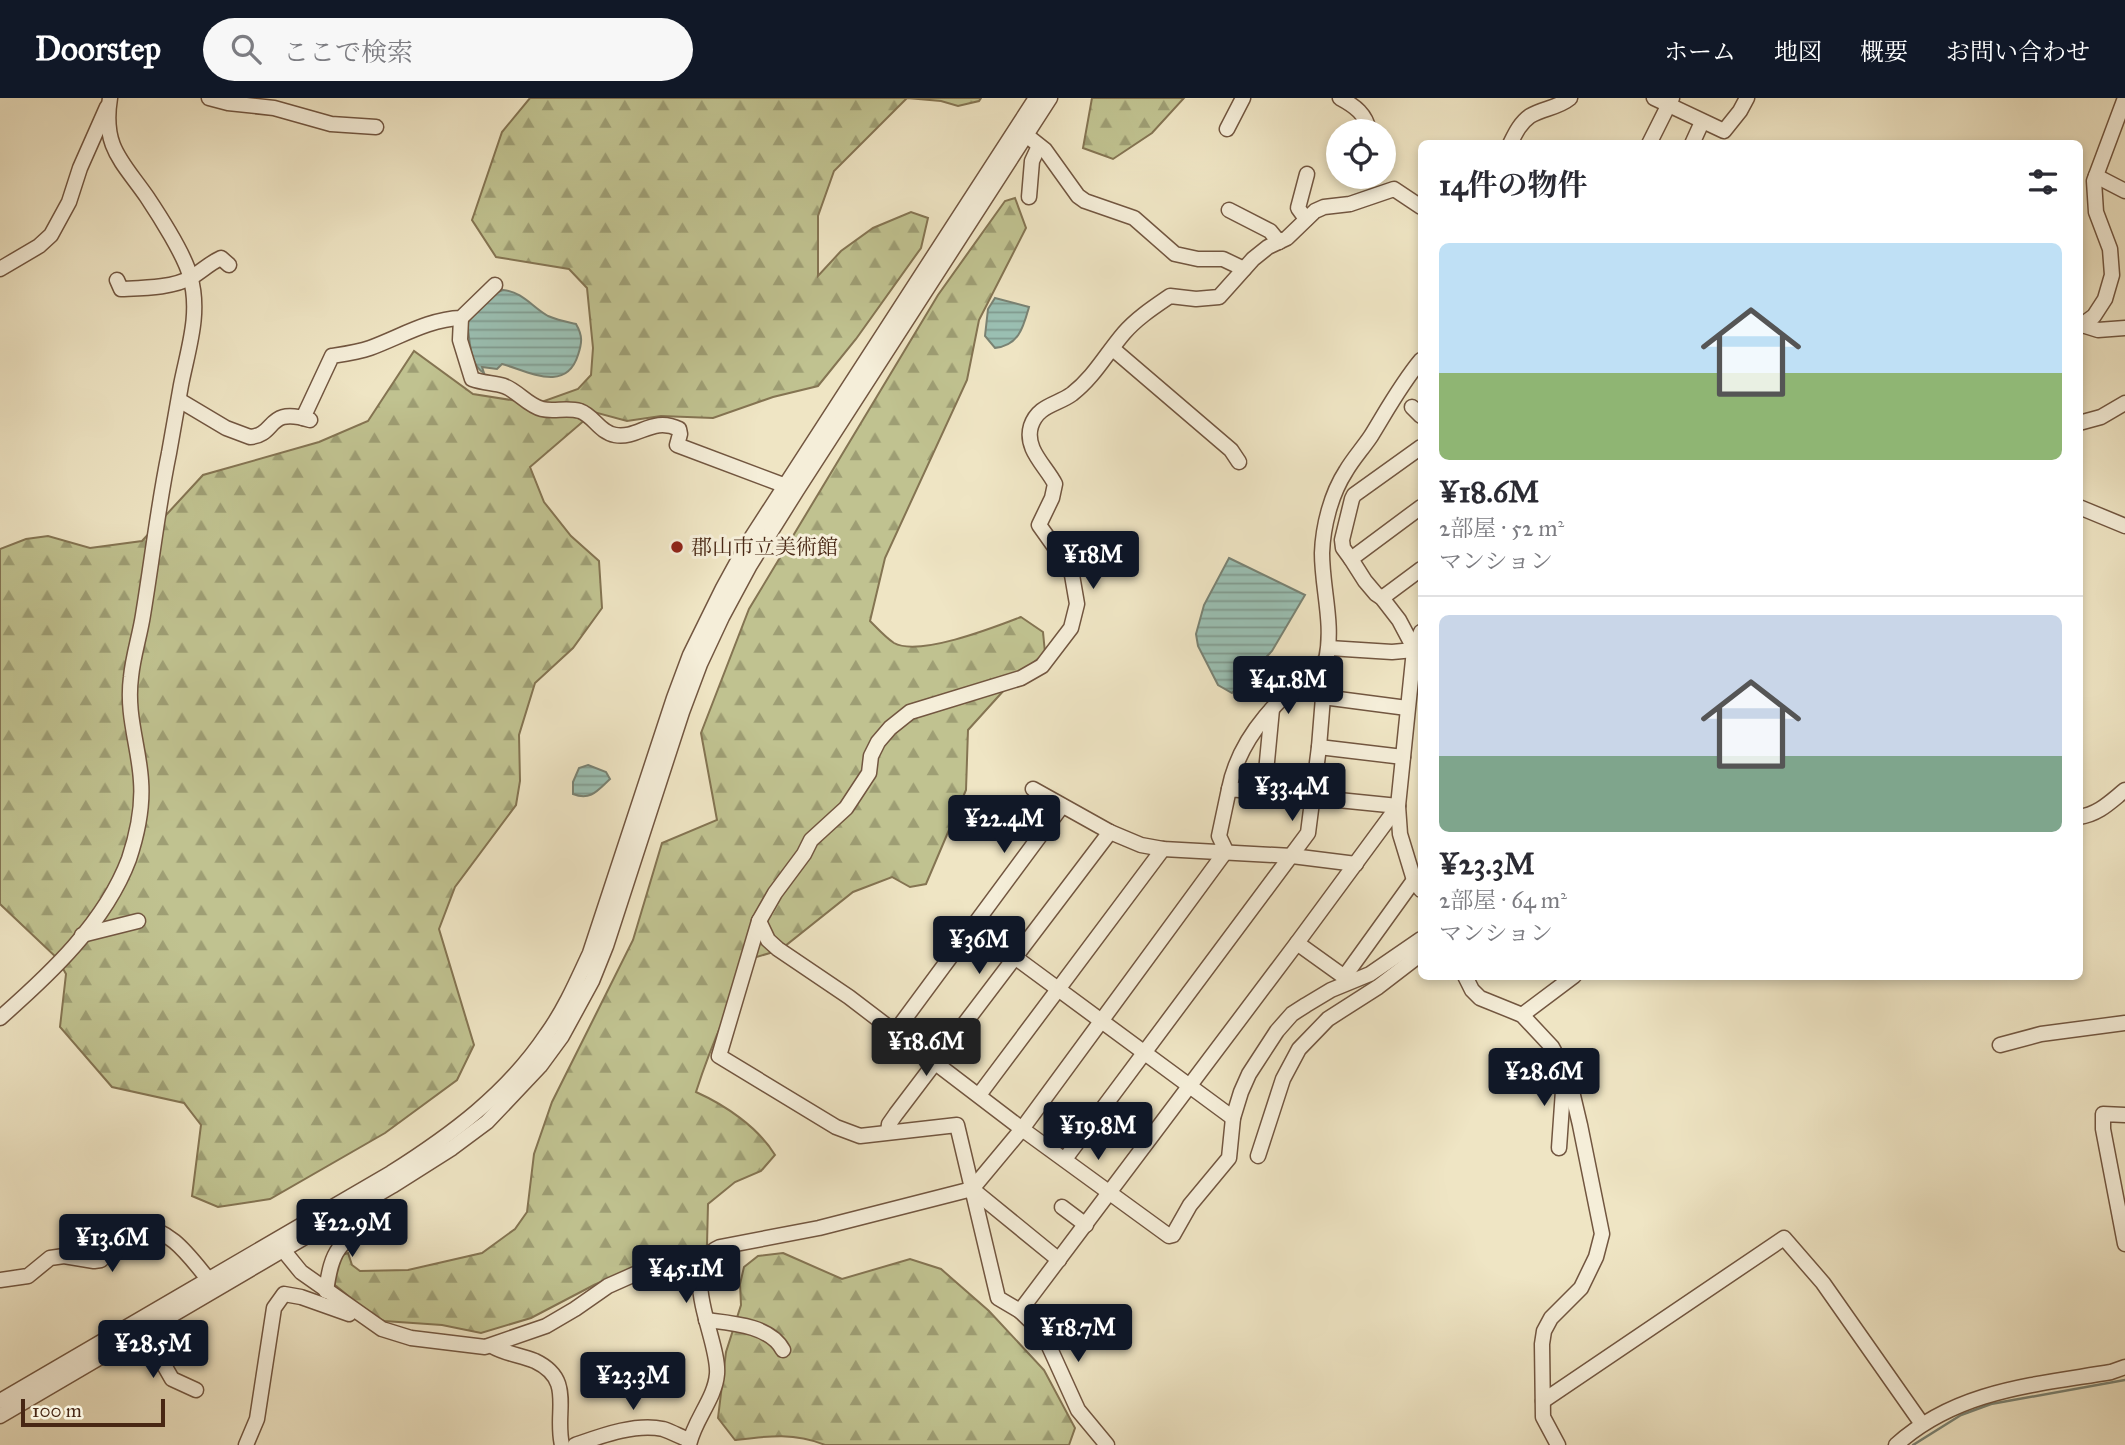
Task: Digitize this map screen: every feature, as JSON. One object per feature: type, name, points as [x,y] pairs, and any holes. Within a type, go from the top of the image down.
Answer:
[{"type":"street","points":[[209,98],[286,111],[331,124],[376,127]]},
{"type":"street","points":[[1022,131],[1035,98]]},
{"type":"street","points":[[0,1416],[145,1332],[435,1145],[506,1085],[548,1034],[573,991],[590,953],[674,698],[690,655],[723,588],[791,488],[1022,131],[1050,98]]},
{"type":"street","points":[[1227,129],[1243,98]]},
{"type":"street","points":[[1340,98],[1362,113],[1366,119]]},
{"type":"street","points":[[1512,140],[1529,117],[1562,105],[1570,98]]},
{"type":"street","points":[[1654,98],[1670,102],[1702,122],[1724,131],[1747,98]]},
{"type":"street","points":[[2083,324],[2094,316],[2105,299],[2112,275],[2110,249],[2096,212],[2096,176],[2124,98]]},
{"type":"street","points":[[0,269],[39,246],[51,234],[69,202],[80,168],[109,100]]},
{"type":"street","points":[[0,1017],[54,969],[112,894],[128,860],[140,815],[141,782],[131,727],[131,679],[193,320],[194,300],[191,278],[179,250],[148,199],[117,158],[109,136],[109,100]]},
{"type":"street","points":[[1651,140],[1670,102]]},
{"type":"street","points":[[1694,140],[1702,122]]},
{"type":"street","points":[[1022,131],[1039,146],[1063,173],[1078,196],[1085,201],[1134,218],[1175,254],[1198,259],[1223,259],[1244,269]]},
{"type":"street","points":[[1029,197],[1032,161],[1039,146]]},
{"type":"street","points":[[1306,219],[1298,208],[1307,174]]},
{"type":"street","points":[[2096,176],[2125,191]]},
{"type":"street","points":[[1107,1445],[1078,1409],[1043,1333],[1020,1311],[998,1298],[957,1125],[860,1136],[844,1131],[719,1056],[759,921],[811,840],[846,808],[869,774],[871,756],[878,741],[910,712],[1021,678],[1042,666],[1071,628],[1076,604],[1072,575],[1040,525],[1055,484],[1037,460],[1030,435],[1031,426],[1041,410],[1069,396],[1086,383],[1130,327],[1170,296],[1196,299],[1219,297],[1268,247],[1287,238],[1306,219],[1324,207],[1350,204],[1394,189],[1418,205]]},
{"type":"street","points":[[1229,210],[1270,231],[1279,242]]},
{"type":"street","points":[[117,280],[121,289],[178,282],[191,278],[221,258],[229,265]]},
{"type":"street","points":[[179,400],[237,433],[250,437],[263,433],[281,416],[296,415],[307,419],[332,356],[369,349],[435,323],[461,318],[495,285]]},
{"type":"street","points":[[461,318],[460,340],[472,379],[506,386],[530,404],[543,409],[578,410],[609,434],[620,436],[658,424],[670,425],[678,429],[680,434],[677,445],[791,488]]},
{"type":"street","points":[[2083,326],[2098,330],[2125,328]]},
{"type":"street","points":[[1113,349],[1231,450],[1239,462]]},
{"type":"street","points":[[1065,1159],[1308,833],[1327,654],[1322,556],[1325,529],[1334,496],[1345,472],[1369,439],[1401,385],[1418,364]]},
{"type":"street","points":[[2083,422],[2101,417],[2125,403]]},
{"type":"street","points":[[1418,449],[1354,495],[1349,505],[1342,540],[1343,548],[1365,581],[1399,620],[1418,651]]},
{"type":"street","points":[[1351,559],[1418,509]]},
{"type":"street","points":[[2083,509],[2125,526]]},
{"type":"street","points":[[1382,598],[1418,571]]},
{"type":"street","points":[[1226,852],[1219,836],[1233,769],[1242,750],[1283,694],[1327,654],[1418,653]]},
{"type":"street","points":[[759,921],[768,940],[778,948],[849,997],[1022,1129],[1169,1236],[1173,1235],[1190,1205],[1229,1158],[1233,1118],[1249,1074],[1292,1014],[1350,977],[1418,885],[1399,834],[1398,806],[1407,708],[1412,673],[1418,656]]},
{"type":"street","points":[[1412,673],[1418,682]]},
{"type":"street","points":[[1323,697],[1407,708]]},
{"type":"street","points":[[1264,793],[1272,708]]},
{"type":"street","points":[[1319,747],[1403,757]]},
{"type":"street","points":[[1033,789],[1110,832],[1141,845],[1163,849],[1292,856],[1356,864]]},
{"type":"street","points":[[1229,789],[1398,806]]},
{"type":"street","points":[[2083,816],[2101,810],[2125,790]]},
{"type":"street","points":[[895,1032],[1062,806]]},
{"type":"street","points":[[1020,1311],[1398,806]]},
{"type":"street","points":[[888,1132],[889,1124],[1110,832]]},
{"type":"street","points":[[979,1095],[1163,849]]},
{"type":"street","points":[[575,1445],[650,1427],[665,1430],[689,1443],[718,1373],[706,1320],[701,1269],[708,1254],[720,1247],[819,1228],[972,1189],[1022,1129],[1226,852]]},
{"type":"street","points":[[82,935],[138,921]]},
{"type":"street","points":[[975,924],[1016,958],[1233,1118]]},
{"type":"street","points":[[1297,943],[1343,976],[1350,977],[1370,974],[1418,941]]},
{"type":"street","points":[[1258,1156],[1283,1079],[1299,1049],[1328,1019],[1378,987],[1418,956]]},
{"type":"street","points":[[1467,980],[1480,998],[1522,1015],[1552,1048],[1565,1071],[1580,1125],[1602,1234],[1596,1257],[1581,1287],[1551,1318],[1544,1331],[1543,1417],[1558,1445]]},
{"type":"street","points":[[1522,1015],[1569,980]]},
{"type":"street","points":[[2000,1045],[2041,1034],[2125,1023]]},
{"type":"street","points":[[1559,1148],[1565,1071]]},
{"type":"street","points":[[2125,1115],[2103,1114],[2103,1129],[2125,1244]]},
{"type":"street","points":[[972,1189],[1059,1260]]},
{"type":"street","points":[[1062,1207],[1086,1225]]},
{"type":"street","points":[[0,1280],[28,1276],[50,1258],[64,1256],[101,1260],[124,1229],[135,1223],[165,1233],[181,1246],[208,1279]]},
{"type":"street","points":[[326,1291],[331,1261],[342,1243],[351,1236],[377,1225]]},
{"type":"street","points":[[1543,1401],[1784,1237],[1823,1283],[1923,1424]]},
{"type":"street","points":[[0,1401],[208,1279],[279,1245]]},
{"type":"street","points":[[279,1245],[300,1272],[382,1329],[411,1338],[492,1346],[532,1360],[551,1370],[556,1376],[562,1409],[562,1445]]},
{"type":"street","points":[[492,1346],[503,1339],[552,1322],[617,1282],[659,1268],[704,1260]]},
{"type":"street","points":[[246,1445],[257,1419],[277,1301],[284,1294],[363,1316]]},
{"type":"street","points":[[706,1320],[750,1328],[768,1335],[783,1350]]},
{"type":"street","points":[[145,1332],[172,1379],[196,1390]]},
{"type":"street","points":[[1896,1445],[1923,1424],[1960,1404],[2000,1391],[2111,1372],[2125,1367]]},
{"type":"green space","points":[[530,98],[907,98],[834,171],[818,216],[818,276],[841,251],[873,228],[911,212],[928,218],[921,248],[856,339],[818,386],[773,397],[713,418],[661,416],[627,421],[594,412],[530,467],[544,502],[571,536],[599,561],[602,608],[573,648],[535,683],[519,735],[520,781],[516,805],[455,887],[439,929],[474,1045],[457,1080],[385,1133],[270,1199],[218,1207],[192,1196],[201,1125],[184,1103],[112,1087],[60,1027],[66,974],[57,958],[0,904],[0,549],[26,539],[48,536],[90,548],[142,541],[203,475],[319,442],[368,421],[414,351],[473,394],[536,404],[578,389],[591,375],[593,348],[587,288],[569,269],[496,257],[472,220],[502,132]]},
{"type":"green space","points":[[907,98],[981,98],[979,101],[958,106],[941,101]]},
{"type":"green space","points":[[1092,98],[1184,98],[1152,133],[1113,159],[1083,148]]},
{"type":"green space","points":[[1015,198],[1026,228],[979,320],[967,380],[885,558],[870,621],[894,643],[921,646],[957,639],[1021,617],[1043,632],[1045,653],[1015,678],[968,730],[966,790],[926,884],[910,887],[892,877],[853,892],[780,950],[753,958],[736,991],[696,1092],[740,1118],[760,1135],[775,1155],[761,1171],[735,1182],[708,1204],[707,1245],[698,1252],[668,1252],[594,1285],[531,1318],[481,1333],[442,1325],[384,1321],[374,1317],[335,1285],[335,1270],[342,1255],[348,1253],[352,1265],[360,1271],[408,1270],[482,1253],[515,1229],[527,1212],[534,1154],[552,1102],[633,940],[662,843],[717,820],[701,733],[749,609],[938,295],[1005,201]]},
{"type":"green space","points":[[783,1253],[842,1279],[910,1259],[941,1269],[989,1311],[1044,1370],[1075,1428],[1069,1445],[825,1445],[803,1438],[781,1436],[735,1440],[718,1418],[726,1352],[741,1305],[740,1284],[744,1267],[758,1256]]},
{"type":"water","points":[[503,290],[522,297],[548,316],[576,324],[581,336],[580,347],[572,367],[565,374],[546,377],[502,364],[497,369],[482,367],[484,373],[475,364],[467,323],[487,299]]},
{"type":"water","points":[[995,298],[1029,307],[1015,339],[995,348],[985,336],[988,309]]},
{"type":"water","points":[[1229,558],[1305,595],[1272,651],[1232,693],[1218,685],[1198,646],[1196,634],[1204,605]]},
{"type":"water","points":[[588,765],[606,772],[610,779],[589,795],[573,794],[573,782],[579,768]]},
{"type":"waterway","points":[[1913,1445],[1961,1415],[1991,1404],[2125,1380]]},
{"type":"place","name":"郡山市立美術館","points":[[677,547]]}]
